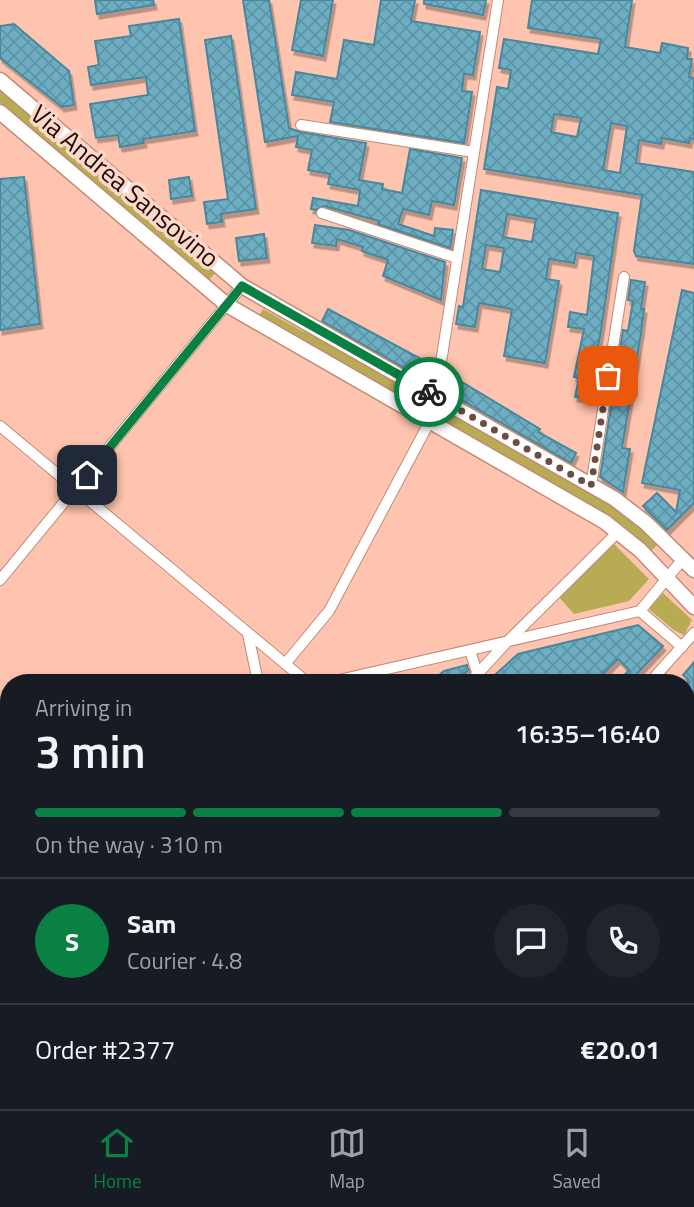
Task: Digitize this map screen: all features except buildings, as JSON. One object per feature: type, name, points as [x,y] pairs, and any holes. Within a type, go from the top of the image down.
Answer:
[{"type":"main road","name":"Via Andrea Sansovino","points":[[0,80],[242,286],[591,486],[639,517],[694,570]]},
{"type":"main road","name":"Via Andrea Sansovino","points":[[0,112],[227,305],[618,532],[694,607]]},
{"type":"street","points":[[433,394],[442,356],[498,0]]},
{"type":"street","points":[[301,125],[474,152]]},
{"type":"street","points":[[322,213],[457,257]]},
{"type":"street","points":[[591,486],[624,278]]},
{"type":"street","points":[[0,580],[242,286]]},
{"type":"street","points":[[285,664],[329,611],[429,421]]},
{"type":"street","points":[[0,426],[297,674]]},
{"type":"street","points":[[478,674],[618,532]]},
{"type":"street","points":[[366,674],[640,611],[683,559]]},
{"type":"street","points":[[640,611],[682,647]]},
{"type":"street","points":[[657,674],[694,633]]},
{"type":"street","points":[[248,634],[256,674]]},
{"type":"street","points":[[470,651],[473,674]]},
{"type":"shaded area","points":[[0,87],[217,271],[209,280],[0,103]]},
{"type":"shaded area","points":[[263,309],[300,330],[327,340],[622,509],[659,543],[651,551],[612,518],[259,316]]},
{"type":"shaded area","points":[[614,544],[649,579],[629,601],[574,614],[558,596]]},
{"type":"shaded area","points":[[663,593],[692,620],[684,635],[650,610]]},
{"type":"way so far","points":[[429,392],[591,486],[608,376]]},
{"type":"route","points":[[87,475],[242,286],[429,392]]}]
